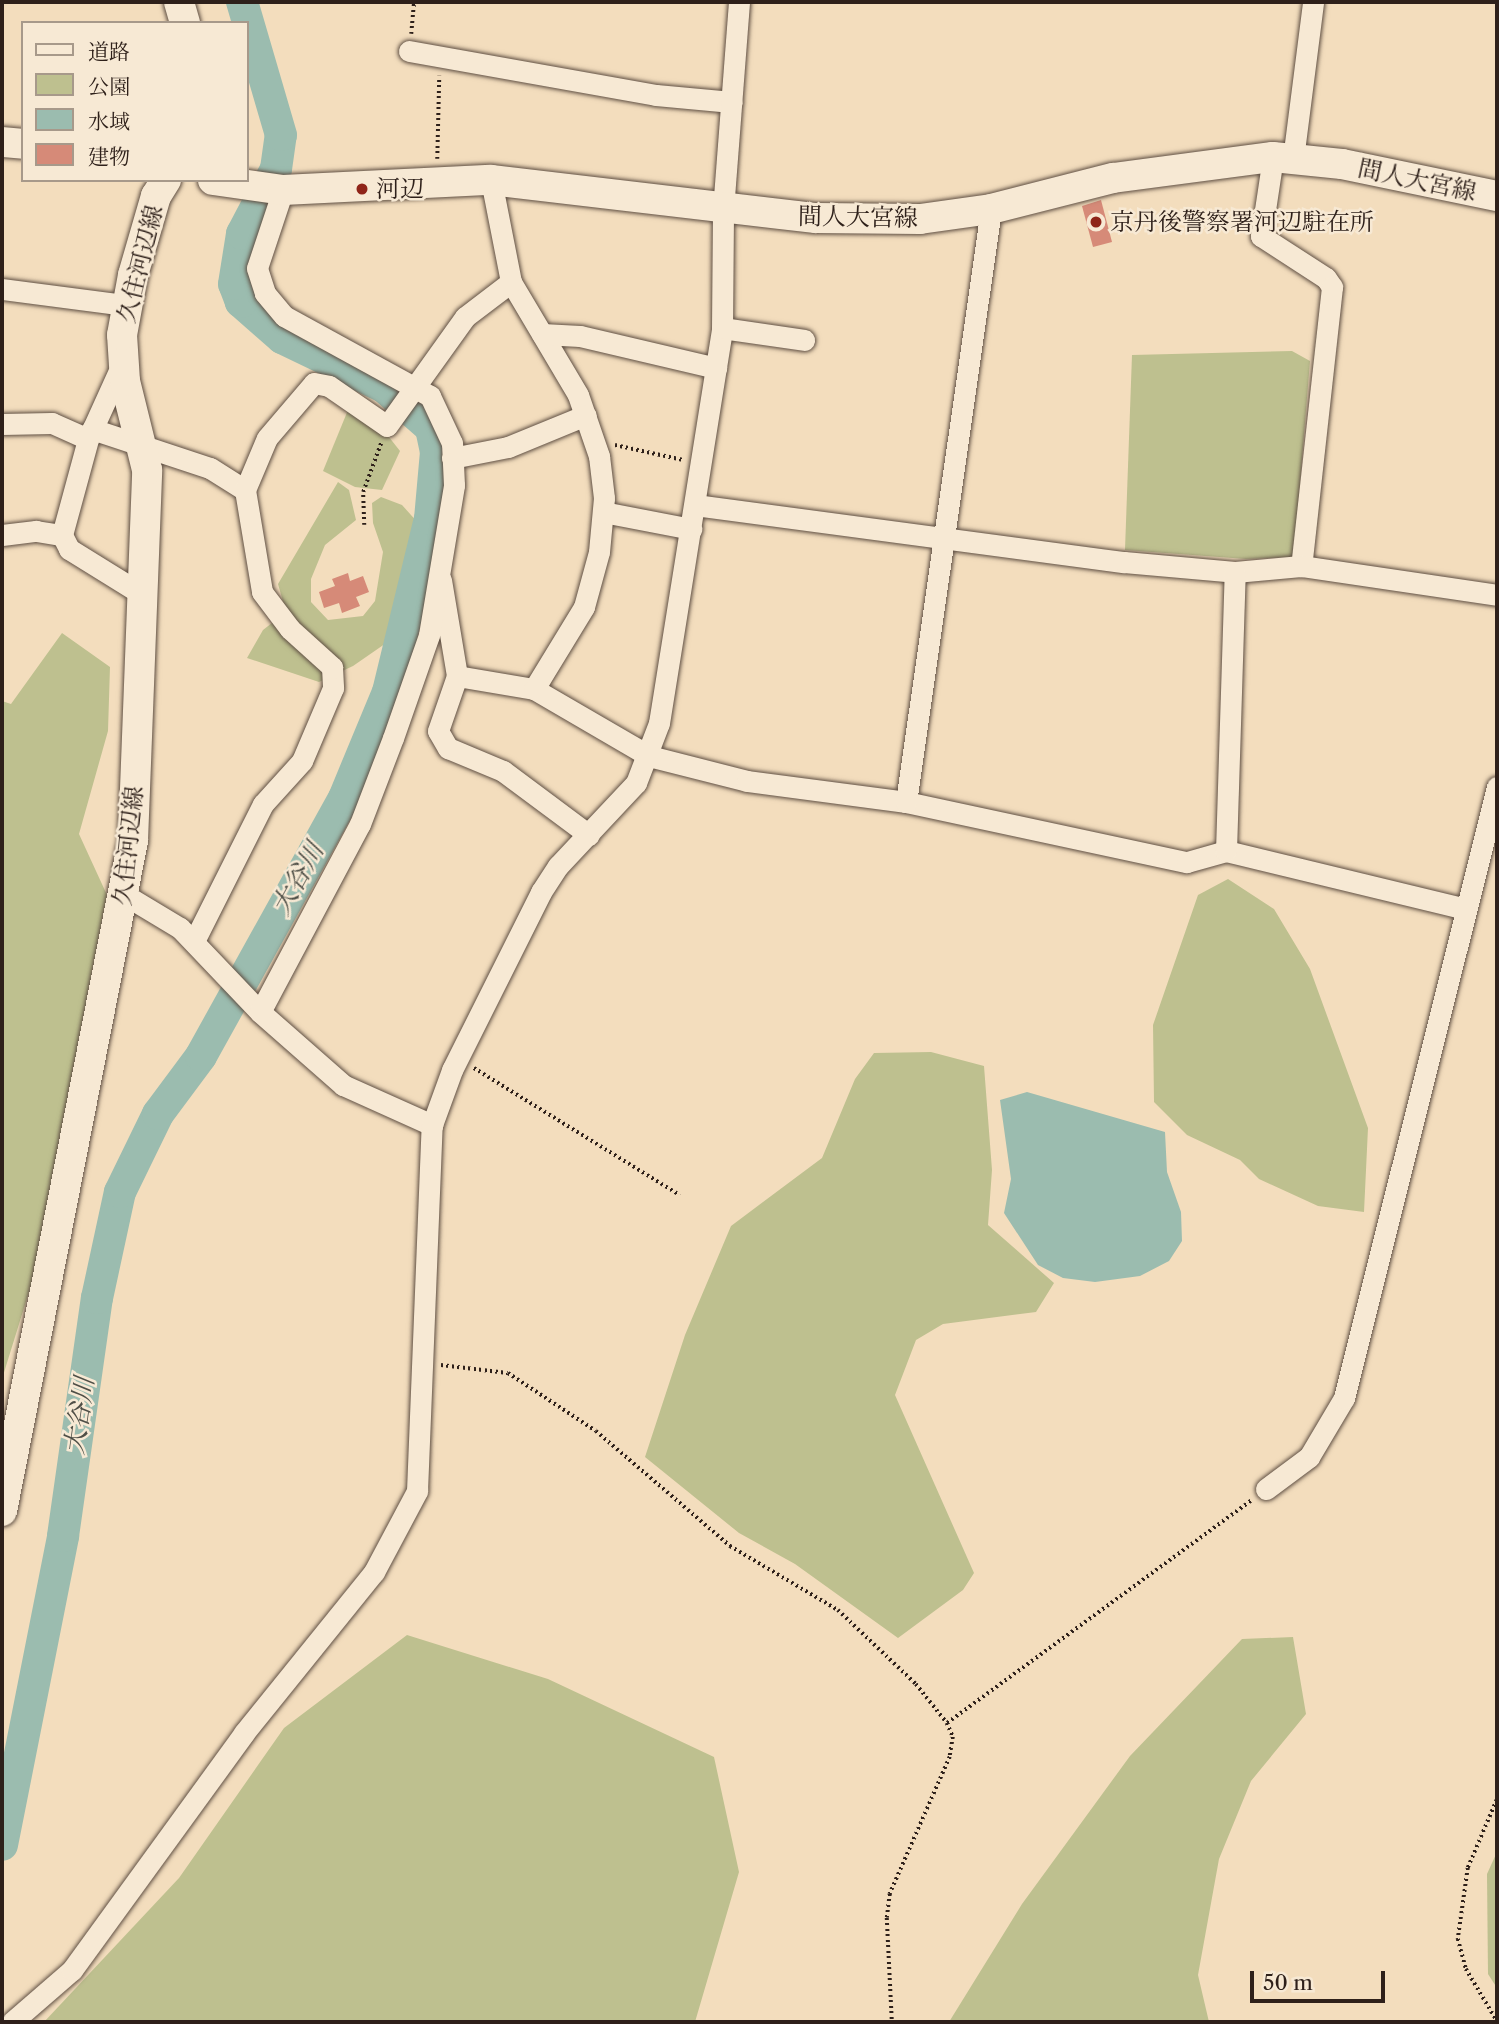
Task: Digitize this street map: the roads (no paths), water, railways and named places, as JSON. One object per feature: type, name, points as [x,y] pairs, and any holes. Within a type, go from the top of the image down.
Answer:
[{"type":"main road","points":[[179,2],[184,21]]},
{"type":"main road","points":[[2,142],[21,144]]},
{"type":"main road","name":"間人大宮線","points":[[226,182],[271,189],[491,180],[816,219],[920,219],[991,209],[1113,178],[1283,158],[1342,164],[1497,196]]},
{"type":"main road","name":"久住河辺線","points":[[2,1511],[125,895],[135,789],[140,593],[147,470],[124,360],[125,305],[156,196],[165,182]]},
{"type":"street","points":[[12,2022],[72,1970],[244,1733],[393,1541],[417,1491],[425,1364],[432,1125],[457,1059],[541,892],[558,866],[635,783],[649,756],[659,723],[722,328],[723,209],[739,2]]},
{"type":"street","points":[[1301,566],[1332,287],[1326,278],[1261,236],[1283,158],[1313,2]]},
{"type":"street","points":[[409,51],[656,95],[732,102]]},
{"type":"street","points":[[491,180],[511,282],[586,415],[594,440],[603,512],[599,552],[584,607],[534,689]]},
{"type":"street","points":[[260,1012],[360,824],[429,635],[451,522],[453,458],[442,414],[430,396],[412,392],[274,308],[257,268],[271,189]]},
{"type":"street","points":[[906,802],[991,209]]},
{"type":"street","points":[[194,942],[263,804],[302,761],[333,688],[332,667],[290,629],[262,593],[245,490],[267,438],[314,383],[329,386],[389,422],[465,317],[511,282]]},
{"type":"street","points":[[2,289],[125,305]]},
{"type":"street","points":[[722,328],[804,340]]},
{"type":"street","points":[[542,334],[580,336],[716,368]]},
{"type":"street","points":[[124,360],[90,434],[62,535],[69,549],[140,593]]},
{"type":"street","points":[[453,458],[508,447],[586,415]]},
{"type":"street","points":[[2,424],[52,423],[141,447],[211,468],[245,490]]},
{"type":"street","points":[[695,505],[942,539],[1235,572],[1301,566],[1497,595]]},
{"type":"street","points":[[603,512],[691,528]]},
{"type":"street","points":[[2,535],[36,531],[62,535]]},
{"type":"street","points":[[1226,851],[1238,595],[1235,572]]},
{"type":"street","points":[[441,580],[457,676],[438,732],[448,748],[503,771],[589,835]]},
{"type":"street","points":[[457,676],[534,689],[649,756],[747,781],[906,802],[1187,862],[1226,851],[1465,909]]},
{"type":"street","points":[[1266,1489],[1309,1457],[1344,1398],[1497,786]]},
{"type":"street","points":[[125,895],[194,942],[260,1012],[343,1085],[432,1125]]},
{"type":"water","points":[[1027,1092],[1165,1132],[1167,1172],[1181,1212],[1182,1241],[1169,1261],[1140,1276],[1095,1282],[1063,1278],[1038,1265],[1004,1213],[1011,1179],[1000,1100]]},
{"type":"waterway","name":"大谷川","points":[[242,2],[248,21]]},
{"type":"waterway","name":"大谷川","points":[[2,1845],[63,1536],[97,1298],[120,1192],[158,1114],[201,1056],[344,798],[388,692],[430,519],[436,452],[431,428],[384,387],[282,338],[241,302],[234,284],[242,234],[276,169],[281,135],[248,22]]},
{"type":"place","name":"河辺","points":[[362,189]]},
{"type":"place","name":"京丹後警察署河辺駐在所","points":[[1096,222]]}]
